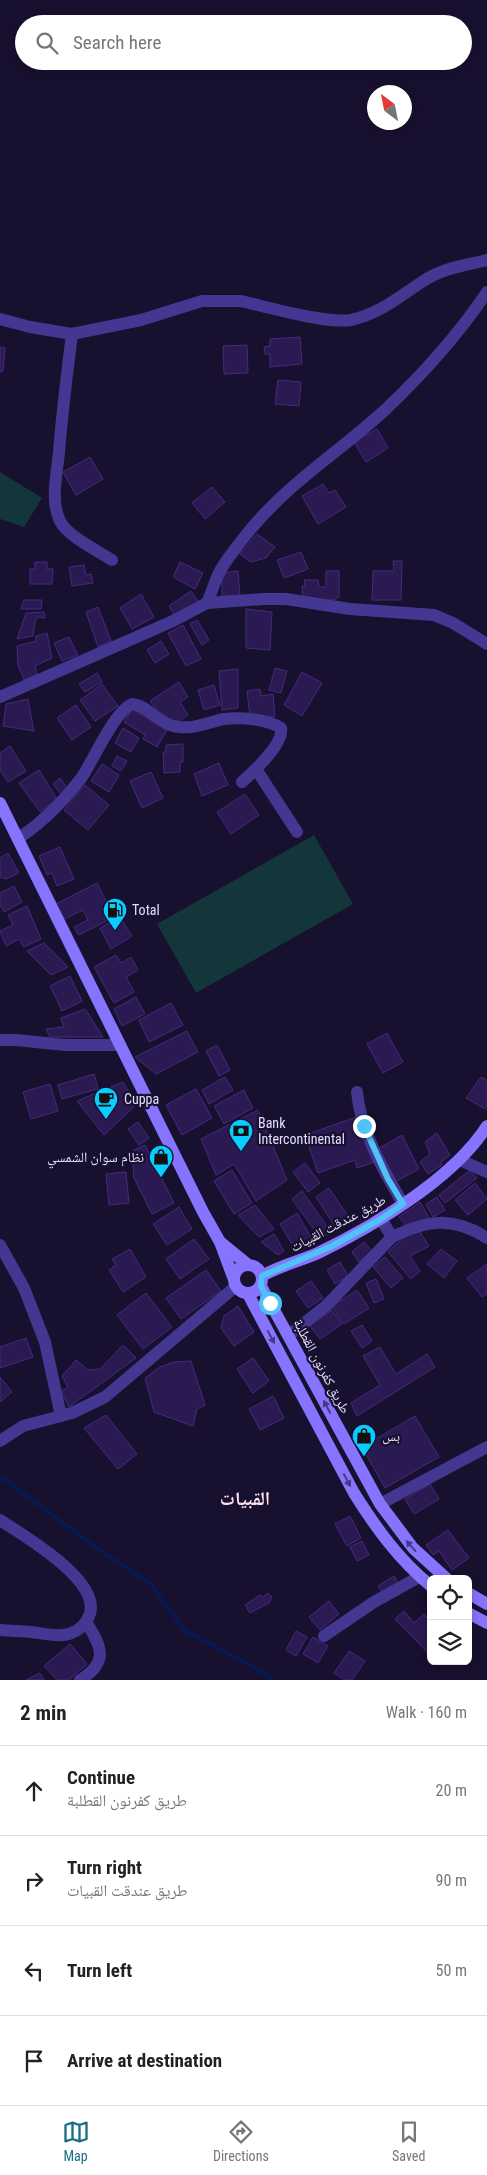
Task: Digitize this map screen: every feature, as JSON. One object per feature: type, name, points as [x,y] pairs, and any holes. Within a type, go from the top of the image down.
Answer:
[{"type":"main road","points":[[0,803],[203,1212],[220,1242],[234,1282],[239,1290],[248,1294],[359,1501],[380,1533],[427,1583]]},
{"type":"main road","name":"طريق عندقت القبيات","points":[[262,1281],[381,1219],[403,1204],[460,1160],[487,1126]]},
{"type":"main road","points":[[220,1242],[247,1264],[257,1268],[262,1281],[258,1290],[248,1294]]},
{"type":"main road","points":[[234,1282],[238,1268],[247,1264]]},
{"type":"main road","name":"طريق كفرنون القطلبة","points":[[262,1281],[380,1504],[413,1548],[443,1575]]},
{"type":"main road","points":[[472,1595],[487,1604]]},
{"type":"main road","points":[[472,1615],[487,1623]]},
{"type":"street","points":[[0,319],[30,327],[72,334],[141,320],[202,301],[241,301],[333,320],[349,320],[365,316],[385,307],[426,279],[444,271],[487,260]]},
{"type":"street","points":[[208,603],[218,575],[226,562],[266,512],[318,464],[405,391],[451,340],[487,292]]},
{"type":"street","points":[[72,334],[63,398],[56,490],[58,512],[60,522],[66,529],[112,560]]},
{"type":"street","points":[[0,697],[173,621],[208,603],[286,599],[350,609],[434,615],[453,623],[487,644]]},
{"type":"street","points":[[18,839],[42,820],[74,786],[90,765],[120,713],[132,704],[139,706],[159,720],[177,727],[198,727],[226,719],[275,724],[280,728],[280,738],[256,769],[242,782]]},
{"type":"street","points":[[256,769],[297,832]]},
{"type":"street","points":[[0,1040],[66,1046],[120,1045]]},
{"type":"street","points":[[357,1092],[360,1114],[367,1134],[388,1179],[403,1204]]},
{"type":"street","points":[[460,1160],[487,1172]]},
{"type":"street","points":[[381,1219],[392,1237]]},
{"type":"street","points":[[289,1335],[326,1306],[392,1237],[430,1223],[462,1225],[487,1238]]},
{"type":"street","points":[[0,1245],[24,1288],[45,1342],[61,1416]]},
{"type":"street","points":[[0,1440],[20,1428],[81,1409],[105,1397],[234,1282]]},
{"type":"street","points":[[380,1504],[487,1447]]},
{"type":"street","points":[[0,1520],[56,1559],[76,1576],[90,1601],[90,1614],[86,1622],[78,1630],[62,1635],[0,1630]]},
{"type":"street","points":[[324,1636],[374,1602],[420,1577]]},
{"type":"street","points":[[80,1680],[94,1670],[101,1656],[99,1644],[86,1622]]},
{"type":"green space","points":[[0,472],[42,498],[24,527],[0,519]]},
{"type":"green space","points":[[314,835],[353,904],[196,993],[157,924]]},
{"type":"building","points":[[300,337],[302,364],[270,367],[270,354],[265,354],[264,347],[270,346],[270,339]]},
{"type":"building","points":[[247,345],[248,373],[224,374],[223,346]]},
{"type":"building","points":[[0,347],[5,348],[3,371],[0,372]]},
{"type":"building","points":[[278,380],[301,382],[299,406],[275,404]]},
{"type":"building","points":[[377,429],[388,448],[366,462],[354,442]]},
{"type":"building","points":[[90,457],[103,479],[76,495],[63,472]]},
{"type":"building","points":[[323,484],[329,493],[335,490],[346,507],[318,524],[302,496]]},
{"type":"building","points":[[212,487],[225,502],[205,519],[192,503]]},
{"type":"building","points":[[257,534],[275,547],[266,558],[251,562],[240,554]]},
{"type":"building","points":[[301,552],[308,569],[284,578],[277,560]]},
{"type":"building","points":[[393,561],[402,561],[401,600],[372,600],[373,571],[394,571]]},
{"type":"building","points":[[35,562],[47,562],[47,569],[53,569],[52,584],[30,584],[30,569],[35,569]]},
{"type":"building","points":[[180,562],[203,573],[195,589],[173,577]]},
{"type":"building","points":[[84,565],[86,575],[91,574],[93,583],[72,586],[69,567]]},
{"type":"building","points":[[238,571],[240,596],[222,598],[222,573]]},
{"type":"building","points":[[326,571],[339,571],[339,597],[334,600],[303,600],[302,586],[305,586],[304,580],[318,580],[319,587],[326,587]]},
{"type":"building","points":[[191,591],[199,603],[176,618],[169,606]]},
{"type":"building","points":[[141,594],[154,617],[132,629],[120,608]]},
{"type":"building","points":[[24,600],[42,600],[41,609],[21,609]]},
{"type":"building","points":[[98,607],[111,641],[98,647],[86,612]]},
{"type":"building","points":[[246,609],[272,612],[270,650],[246,648]]},
{"type":"building","points":[[44,612],[45,618],[36,617],[33,636],[17,639],[26,613]]},
{"type":"building","points":[[197,620],[209,640],[202,645],[190,624]]},
{"type":"building","points":[[183,625],[201,659],[186,666],[168,633]]},
{"type":"building","points":[[47,633],[52,658],[35,666],[37,674],[24,680],[18,665],[17,646],[36,641],[36,636]]},
{"type":"building","points":[[69,637],[78,655],[62,661],[54,643]]},
{"type":"building","points":[[161,641],[169,654],[155,663],[147,650]]},
{"type":"building","points":[[275,668],[287,671],[281,693],[269,690]]},
{"type":"building","points":[[238,669],[238,708],[222,710],[219,671]]},
{"type":"building","points":[[302,672],[322,683],[302,716],[284,705]]},
{"type":"building","points":[[97,673],[102,682],[85,692],[79,684]]},
{"type":"building","points":[[179,682],[188,697],[180,702],[188,715],[176,723],[163,718],[150,701]]},
{"type":"building","points":[[102,684],[118,706],[95,721],[80,700]]},
{"type":"building","points":[[214,685],[220,705],[204,710],[198,690]]},
{"type":"building","points":[[260,689],[261,696],[273,694],[275,717],[250,717],[247,691]]},
{"type":"building","points":[[28,699],[34,731],[3,726],[6,704]]},
{"type":"building","points":[[76,705],[91,727],[72,740],[57,718]]},
{"type":"building","points":[[132,709],[167,730],[157,747],[143,739],[145,735],[124,722]]},
{"type":"building","points":[[123,728],[139,738],[131,752],[115,743]]},
{"type":"building","points":[[183,744],[183,762],[180,762],[180,772],[164,773],[163,752],[166,752],[166,745]]},
{"type":"building","points":[[10,746],[26,771],[8,782],[0,770],[0,753]]},
{"type":"building","points":[[117,756],[127,761],[121,771],[112,766]]},
{"type":"building","points":[[219,763],[228,785],[202,796],[194,774]]},
{"type":"building","points":[[102,764],[119,775],[109,792],[91,781]]},
{"type":"building","points":[[39,770],[57,799],[40,812],[19,783]]},
{"type":"building","points":[[151,772],[163,798],[142,808],[130,781]]},
{"type":"building","points":[[60,778],[67,788],[60,793],[53,784]]},
{"type":"building","points":[[85,785],[109,805],[88,830],[64,810]]},
{"type":"building","points":[[245,794],[259,815],[231,834],[217,812]]},
{"type":"building","points":[[60,847],[74,879],[57,886],[52,873],[47,875],[39,856]]},
{"type":"building","points":[[8,853],[19,873],[6,879],[0,877],[0,858]]},
{"type":"building","points":[[97,883],[114,917],[79,935],[74,927],[88,920],[83,910],[64,919],[56,904]]},
{"type":"building","points":[[14,886],[22,902],[4,912],[0,905],[0,893]]},
{"type":"building","points":[[27,906],[41,939],[24,947],[19,939],[6,946],[0,931],[13,925],[8,915]]},
{"type":"building","name":"Total","points":[[120,917],[132,936],[111,949],[100,928]]},
{"type":"building","points":[[44,943],[68,967],[51,975],[27,951]]},
{"type":"building","points":[[116,955],[121,963],[131,957],[138,970],[126,977],[134,992],[114,1003],[94,967]]},
{"type":"building","points":[[70,976],[82,1001],[62,1011],[50,986]]},
{"type":"building","points":[[136,997],[145,1014],[122,1026],[114,1009]]},
{"type":"building","points":[[171,1003],[183,1025],[149,1042],[139,1020]]},
{"type":"building","points":[[85,1009],[103,1037],[50,1037],[46,1029],[64,1027],[61,1018]]},
{"type":"building","points":[[187,1031],[198,1052],[156,1074],[135,1057]]},
{"type":"building","points":[[387,1033],[403,1062],[383,1073],[367,1044]]},
{"type":"building","points":[[217,1045],[230,1070],[219,1076],[206,1051]]},
{"type":"building","points":[[94,1074],[99,1092],[97,1089],[62,1099],[58,1085]]},
{"type":"building","points":[[225,1077],[233,1090],[209,1104],[202,1090]]},
{"type":"building","points":[[481,1077],[487,1080],[487,1106],[485,1109],[466,1098]]},
{"type":"building","name":"Cuppa","points":[[123,1082],[136,1105],[104,1135],[77,1101]]},
{"type":"building","points":[[50,1084],[58,1111],[31,1119],[23,1092]]},
{"type":"building","points":[[196,1089],[212,1118],[182,1135],[166,1105]]},
{"type":"building","points":[[244,1090],[253,1108],[224,1124],[214,1106]]},
{"type":"building","name":"Bank Intercontinental","points":[[258,1110],[287,1180],[256,1201],[234,1164],[216,1175],[201,1139]]},
{"type":"building","points":[[359,1116],[375,1162],[357,1168],[355,1160],[318,1173],[305,1135]]},
{"type":"building","points":[[138,1122],[149,1138],[139,1145],[128,1129]]},
{"type":"building","points":[[437,1133],[450,1155],[441,1162],[442,1165],[428,1174],[420,1162],[430,1154],[425,1142]]},
{"type":"building","points":[[402,1135],[419,1169],[393,1183],[378,1149]]},
{"type":"building","points":[[145,1145],[174,1203],[152,1214],[134,1178],[132,1151]]},
{"type":"building","points":[[305,1163],[320,1183],[308,1192],[293,1172]]},
{"type":"building","points":[[232,1170],[252,1203],[234,1214],[214,1181]]},
{"type":"building","points":[[470,1170],[477,1178],[445,1203],[439,1195]]},
{"type":"building","points":[[126,1172],[129,1203],[109,1205],[106,1174]]},
{"type":"building","points":[[475,1183],[487,1199],[468,1215],[455,1200]]},
{"type":"building","points":[[329,1188],[348,1216],[334,1225],[316,1197]]},
{"type":"building","points":[[302,1191],[331,1232],[321,1239],[292,1199]]},
{"type":"building","points":[[437,1197],[445,1210],[433,1217],[426,1204]]},
{"type":"building","points":[[420,1202],[430,1219],[406,1226],[399,1217]]},
{"type":"building","points":[[255,1205],[274,1229],[259,1237],[238,1215]]},
{"type":"building","points":[[179,1207],[192,1229],[167,1245],[153,1224]]},
{"type":"building","points":[[297,1213],[313,1241],[296,1251],[280,1224]]},
{"type":"building","points":[[420,1232],[429,1246],[410,1256],[420,1271],[411,1279],[388,1252],[406,1235]]},
{"type":"building","points":[[274,1234],[284,1251],[278,1255],[261,1242]]},
{"type":"building","points":[[194,1239],[209,1259],[180,1279],[166,1259]]},
{"type":"building","points":[[364,1242],[372,1251],[359,1262],[352,1252]]},
{"type":"building","points":[[130,1249],[146,1277],[123,1292],[109,1270],[116,1265],[112,1259]]},
{"type":"building","points":[[441,1249],[457,1261],[444,1278],[427,1264]]},
{"type":"building","points":[[385,1257],[403,1278],[391,1288],[373,1267]]},
{"type":"building","points":[[340,1262],[348,1276],[335,1284],[327,1270]]},
{"type":"building","points":[[487,1264],[487,1294],[482,1297],[467,1278]]},
{"type":"building","points":[[206,1270],[221,1291],[181,1319],[166,1298]]},
{"type":"building","points":[[376,1279],[384,1299],[374,1303],[366,1283]]},
{"type":"building","points":[[311,1281],[323,1298],[308,1308],[296,1291]]},
{"type":"building","points":[[357,1290],[369,1308],[344,1324],[332,1306]]},
{"type":"building","points":[[146,1293],[172,1327],[143,1349],[117,1315]]},
{"type":"building","points":[[238,1306],[254,1332],[234,1346],[221,1328],[224,1316]]},
{"type":"building","points":[[332,1310],[342,1324],[320,1339],[310,1326]]},
{"type":"building","points":[[362,1325],[372,1341],[362,1348],[351,1331]]},
{"type":"building","points":[[26,1338],[33,1357],[0,1368],[0,1347]]},
{"type":"building","points":[[123,1345],[136,1358],[69,1407],[61,1391],[68,1387],[62,1376],[76,1360],[88,1370],[100,1369]]},
{"type":"building","points":[[380,1347],[396,1374],[427,1354],[435,1367],[357,1416],[351,1403],[380,1385],[363,1356]]},
{"type":"building","points":[[253,1358],[269,1381],[253,1393],[237,1369]]},
{"type":"building","points":[[191,1361],[205,1405],[197,1409],[193,1426],[154,1412],[145,1378],[160,1367],[174,1362]]},
{"type":"building","points":[[0,1377],[12,1392],[0,1402]]},
{"type":"building","points":[[273,1396],[284,1418],[260,1430],[249,1409]]},
{"type":"building","points":[[106,1415],[137,1454],[118,1469],[84,1428]]},
{"type":"building","points":[[415,1416],[439,1457],[385,1488],[362,1447]]},
{"type":"building","points":[[430,1484],[439,1499],[414,1514],[405,1499]]},
{"type":"building","points":[[350,1516],[361,1538],[347,1546],[335,1524]]},
{"type":"building","points":[[448,1530],[469,1558],[452,1570],[439,1551],[433,1555],[426,1545]]},
{"type":"building","points":[[362,1541],[369,1555],[357,1561],[350,1547]]},
{"type":"building","points":[[394,1576],[399,1585],[383,1594],[378,1586]]},
{"type":"building","points":[[268,1593],[272,1597],[269,1603],[250,1613],[245,1605],[260,1595],[263,1597]]},
{"type":"building","points":[[329,1601],[339,1614],[320,1630],[309,1617]]},
{"type":"building","points":[[404,1611],[414,1623],[424,1614],[427,1617],[427,1652],[395,1619]]},
{"type":"building","points":[[296,1631],[307,1637],[296,1656],[286,1650]]},
{"type":"building","points":[[313,1637],[328,1646],[318,1663],[303,1654]]},
{"type":"building","points":[[70,1644],[87,1664],[69,1680],[57,1680],[44,1666]]},
{"type":"building","points":[[349,1651],[365,1661],[352,1680],[345,1680],[334,1673]]},
{"type":"building","points":[[40,1673],[44,1680],[26,1680]]},
{"type":"waterway","points":[[0,1476],[102,1552],[149,1582],[185,1631],[249,1664],[273,1680]]},
{"type":"place","name":"Total","points":[[115,931]]},
{"type":"place","name":"Cuppa","points":[[106,1120]]},
{"type":"place","name":"Bank Intercontinental","points":[[241,1152]]},
{"type":"place","name":"نظام سوان الشمسي","points":[[161,1178]]},
{"type":"place","name":"بس","points":[[364,1457]]},
{"type":"district","name":"القبيات","points":[[245,1498]]},
{"type":"route","points":[[270,1303],[261,1286],[262,1276],[332,1246],[381,1219],[403,1204],[388,1179],[364,1126]]}]
